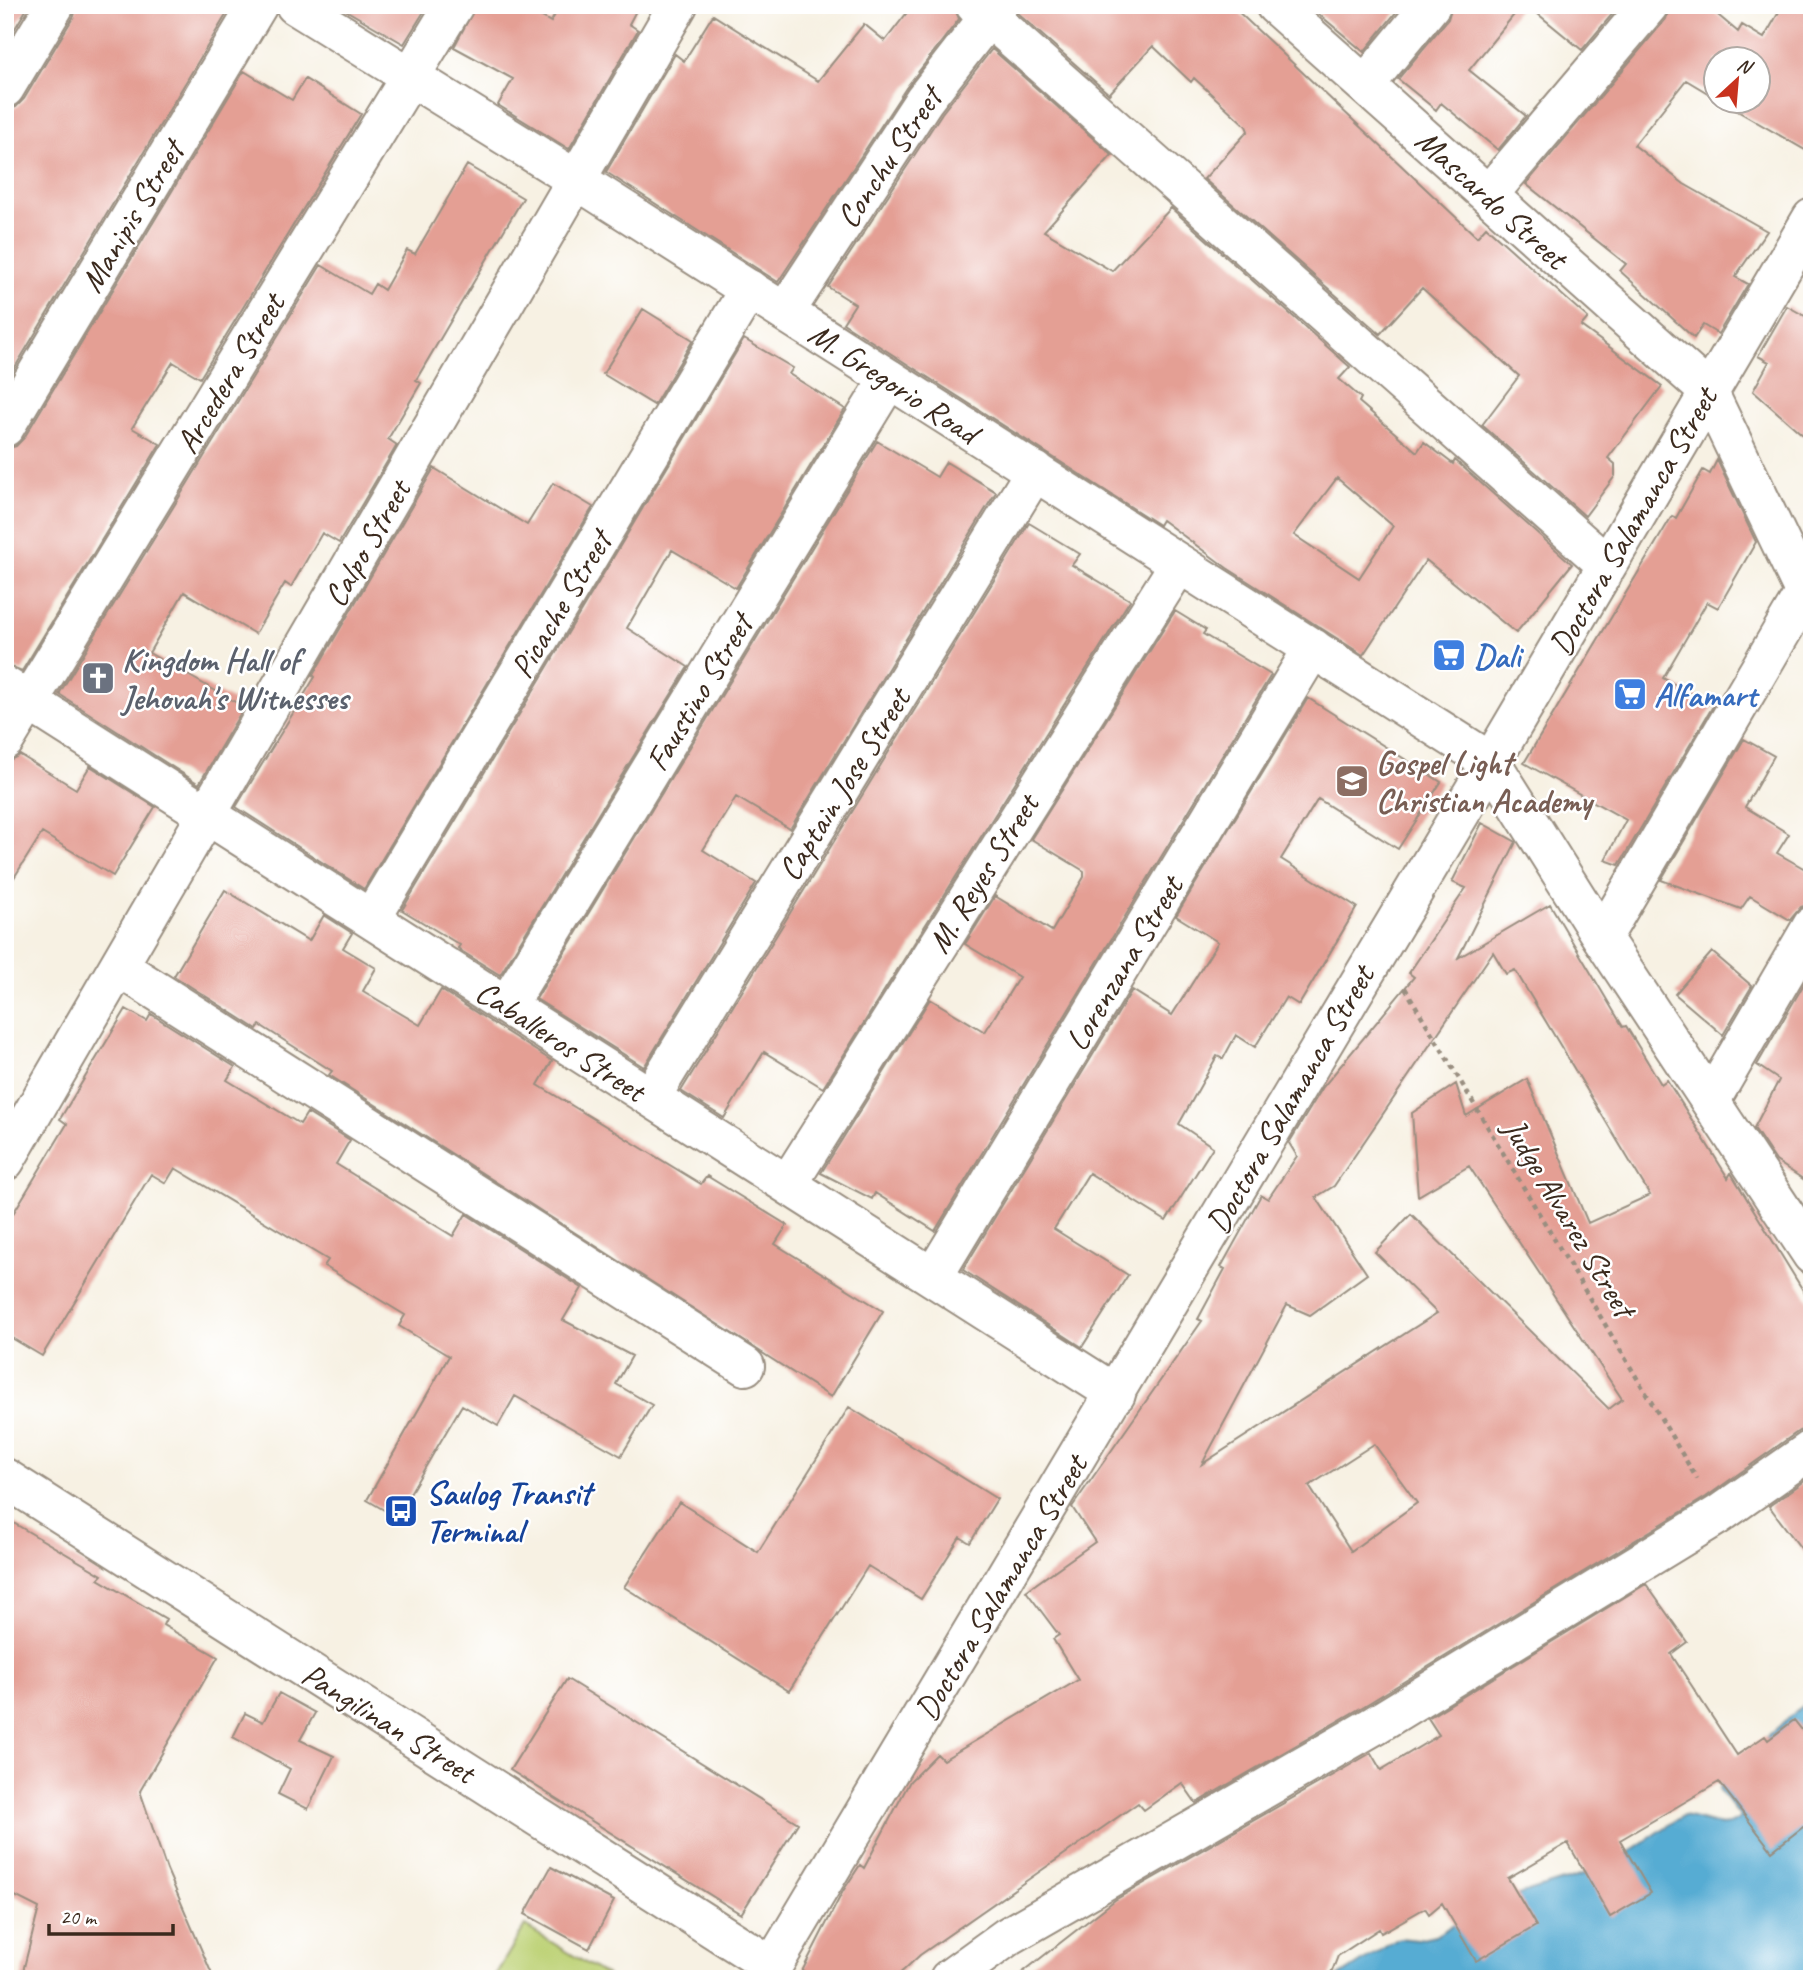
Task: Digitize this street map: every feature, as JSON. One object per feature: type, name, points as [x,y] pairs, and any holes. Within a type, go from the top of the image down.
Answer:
[{"type":"street","points":[[5,88],[55,5]]},
{"type":"street","name":"Manipis Street","points":[[5,427],[258,5]]},
{"type":"street","name":"M. Gregorio Road","points":[[295,5],[578,180],[1491,762]]},
{"type":"street","name":"Arcedera Street","points":[[5,740],[17,693],[454,5]]},
{"type":"street","name":"Calpo Street","points":[[5,1161],[678,5]]},
{"type":"street","name":"Mascardo Street","points":[[1275,5],[1709,391]]},
{"type":"street","points":[[1365,85],[1431,5]]},
{"type":"street","points":[[1489,194],[1649,5]]},
{"type":"street","points":[[987,9],[1607,565]]},
{"type":"street","name":"Conchu Street","points":[[785,312],[987,9]]},
{"type":"street","name":"Doctora Salamanca Street","points":[[768,1973],[1116,1394],[1379,945],[1491,762],[1812,218]]},
{"type":"street","name":"Picache Street","points":[[371,919],[749,289]]},
{"type":"street","name":"Faustino Street","points":[[507,1005],[889,379]]},
{"type":"street","points":[[1602,938],[1809,594],[1709,391]]},
{"type":"street","name":"Captain Jose Street","points":[[651,1097],[1035,471]]},
{"type":"street","name":"M. Reyes Street","points":[[788,1184],[1179,564]]},
{"type":"street","name":"Lorenzana Street","points":[[933,1277],[1313,649]]},
{"type":"street","name":"Caballeros Street","points":[[17,693],[1116,1394]]},
{"type":"street","points":[[1491,762],[1602,938],[1812,1255]]},
{"type":"street","points":[[1711,1100],[1812,926]]},
{"type":"street","points":[[119,967],[745,1366]]},
{"type":"street","points":[[949,1979],[1007,1937],[1375,1725],[1718,1515],[1812,1449]]},
{"type":"street","name":"Pangilinan Street","points":[[5,1478],[768,1973]]},
{"type":"path","name":"Judge Alvarez Street","points":[[1379,945],[1718,1515]]},
{"type":"green space","points":[[525,1926],[612,1979],[493,1979]]},
{"type":"water","points":[[1812,1698],[1812,1979],[1336,1979],[1399,1938],[1417,1940],[1435,1936],[1470,1914],[1502,1900],[1596,1871],[1682,1816],[1720,1825],[1734,1822],[1741,1817],[1719,1790],[1724,1774]]},
{"type":"building","points":[[5,5],[29,5],[5,45]]},
{"type":"building","points":[[77,5],[232,5],[5,384],[5,110],[16,107],[24,99],[74,16]]},
{"type":"building","points":[[337,5],[428,5],[404,44]]},
{"type":"building","points":[[476,5],[521,5],[551,22],[560,5],[639,5],[629,24],[638,30],[569,149],[498,105],[513,79],[454,47]]},
{"type":"building","points":[[913,5],[954,5],[959,19],[906,88],[778,282],[606,172],[675,54],[684,61],[713,15],[818,81],[864,24],[885,41]]},
{"type":"building","points":[[1019,5],[1231,5],[1477,237],[1486,227],[1588,318],[1581,326],[1662,386],[1608,458],[1615,464],[1615,476],[1585,516],[1482,425],[1519,376],[1422,288],[1380,334],[1204,179],[1248,131],[1246,126],[1194,78],[1191,82],[1153,46],[1109,94],[1017,13]]},
{"type":"building","points":[[1308,5],[1402,5],[1364,52]]},
{"type":"building","points":[[1452,5],[1522,5],[1469,70],[1526,116],[1498,150],[1441,103],[1436,110],[1398,79],[1448,19]]},
{"type":"building","points":[[1527,5],[1620,5],[1582,50]]},
{"type":"building","points":[[1670,5],[1706,5],[1738,32],[1742,25],[1764,38],[1783,5],[1812,5],[1812,154],[1746,116],[1772,116],[1772,46],[1702,46],[1702,90],[1686,80],[1634,145],[1684,184],[1767,231],[1735,277],[1748,284],[1718,334],[1703,325],[1694,338],[1620,271],[1626,264],[1526,184],[1666,19]]},
{"type":"building","points":[[992,49],[1112,155],[1044,231],[1112,271],[1171,208],[1350,367],[1339,379],[1361,398],[1359,402],[1417,452],[1424,442],[1453,464],[1455,460],[1572,564],[1516,633],[1426,560],[1363,655],[1227,568],[1162,520],[1159,525],[843,323],[855,304],[828,287],[942,113]],"holes":[[[1337,478],[1393,526],[1359,578],[1294,535]]]},
{"type":"building","points":[[244,71],[292,100],[305,79],[361,114],[200,378],[173,362],[132,428],[160,444],[22,671],[5,664],[5,449],[16,446],[24,438]]},
{"type":"building","points":[[467,165],[523,198],[416,380],[421,383],[388,439],[397,445],[339,543],[322,533],[291,587],[285,583],[255,634],[184,592],[149,653],[244,707],[199,784],[59,694],[321,265],[369,294],[375,284],[384,290],[407,250],[415,254]]},
{"type":"building","points":[[1787,306],[1812,320],[1812,443],[1753,391],[1769,362],[1758,356]]},
{"type":"building","points":[[643,309],[693,340],[654,405],[603,374]]},
{"type":"building","points":[[744,339],[793,368],[789,374],[845,409],[736,588],[672,550],[627,628],[688,667],[500,975],[463,952],[458,948],[460,945],[402,910]]},
{"type":"building","points":[[877,441],[937,477],[946,462],[996,492],[790,829],[736,797],[703,850],[756,883],[644,1067],[536,999]]},
{"type":"building","points":[[1717,460],[1756,542],[1718,608],[1707,602],[1663,678],[1713,706],[1619,865],[1605,860],[1626,820],[1524,763],[1672,516],[1676,518],[1703,470],[1710,474]]},
{"type":"building","points":[[434,468],[527,525],[553,483],[593,507],[364,889],[236,807],[315,677],[313,675]]},
{"type":"building","points":[[1029,523],[1080,554],[1072,565],[1130,600],[823,1088],[764,1052],[724,1118],[681,1091]]},
{"type":"building","points":[[1175,611],[1206,630],[1203,634],[1271,675],[935,1231],[875,1193],[872,1199],[821,1173],[930,999],[985,1032],[1019,977],[965,944],[995,896],[1052,931],[1084,877],[1084,871],[1031,839]]},
{"type":"building","points":[[1308,698],[1441,782],[1398,849],[1318,799],[1281,859],[1357,907],[1299,1005],[1286,997],[1255,1047],[1236,1035],[1223,1059],[1217,1056],[1179,1124],[1213,1147],[1166,1221],[1089,1173],[1054,1229],[1128,1275],[1082,1347],[963,1270],[1132,990],[1172,1015],[1218,942],[1176,916]]},
{"type":"building","points":[[1744,739],[1774,756],[1745,807],[1789,834],[1777,853],[1812,873],[1812,904],[1801,907],[1790,920],[1750,896],[1741,909],[1661,880]]},
{"type":"building","points":[[20,755],[76,789],[90,766],[155,807],[113,876],[42,833],[5,892],[5,762]]},
{"type":"building","points":[[1482,823],[1516,842],[1458,958],[1550,904],[1623,1027],[1626,1026],[1661,1084],[1667,1080],[1728,1178],[1731,1173],[1812,1305],[1812,1427],[1799,1431],[1706,1497],[1364,1706],[1196,1803],[1182,1783],[1144,1810],[1138,1803],[920,1955],[894,1979],[798,1979],[843,1891],[860,1865],[864,1868],[910,1781],[937,1754],[943,1760],[1078,1680],[1053,1639],[1059,1635],[1026,1591],[1095,1542],[1072,1507],[1202,1321],[1198,1319],[1225,1269],[1221,1267],[1261,1195],[1268,1199],[1297,1156],[1289,1143],[1323,1087],[1414,977],[1409,973],[1466,888],[1452,882]],"holes":[[[1493,952],[1506,974],[1515,970],[1650,1195],[1588,1223],[1527,1079],[1466,1116],[1456,1084],[1412,1113],[1418,1196],[1469,1166],[1622,1399],[1609,1409],[1411,1214],[1375,1252],[1437,1313],[1202,1464],[1287,1305],[1310,1315],[1367,1274],[1316,1197],[1334,1186]],[[1374,1444],[1417,1503],[1351,1551],[1309,1486]]]},
{"type":"building","points":[[225,890],[309,941],[324,915],[352,933],[343,948],[376,968],[363,991],[420,1025],[441,990],[552,1061],[538,1085],[701,1184],[707,1176],[787,1225],[775,1244],[883,1311],[831,1397],[329,1075],[332,1071],[260,1025],[257,1029],[174,976]]},
{"type":"building","points":[[1712,952],[1752,986],[1723,1035],[1675,994]]},
{"type":"building","points":[[1812,970],[1812,1185],[1776,1161],[1754,1128],[1779,1080],[1757,1065]]},
{"type":"building","points":[[126,1009],[147,1021],[151,1014],[235,1067],[227,1080],[300,1124],[307,1113],[350,1140],[336,1164],[453,1236],[466,1214],[582,1288],[563,1320],[632,1356],[616,1384],[652,1405],[621,1456],[515,1396],[498,1426],[462,1405],[396,1517],[367,1500],[449,1356],[399,1326],[405,1315],[324,1266],[328,1260],[175,1168],[166,1183],[151,1174],[42,1356],[5,1334],[5,1227],[67,1124],[60,1119]]},
{"type":"building","points":[[849,1407],[997,1499],[970,1543],[960,1537],[921,1599],[868,1566],[789,1691],[624,1587],[679,1502],[758,1552]]},
{"type":"building","points":[[1812,1476],[1812,1563],[1769,1506]]},
{"type":"building","points":[[5,1518],[102,1575],[98,1579],[166,1619],[163,1625],[218,1657],[140,1791],[167,1870],[214,1979],[21,1979],[39,1908],[5,1891]]},
{"type":"building","points":[[1646,1584],[1687,1642],[1671,1654],[1737,1755],[1765,1736],[1768,1740],[1794,1720],[1812,1743],[1812,1820],[1772,1851],[1719,1782],[1620,1840],[1651,1893],[1610,1917],[1568,1843],[1508,1878],[1536,1926],[1476,1961],[1442,1903],[1429,1914],[1425,1908],[1381,1933],[1379,1929],[1338,1956],[1329,1979],[1014,1979],[1115,1900],[1371,1753],[1381,1770],[1439,1735],[1428,1718]]},
{"type":"building","points":[[567,1679],[798,1823],[741,1914],[510,1770]]},
{"type":"building","points":[[279,1693],[315,1713],[300,1740],[334,1756],[308,1809],[278,1794],[290,1769],[233,1737],[245,1713],[263,1722]]},
{"type":"building","points":[[551,1867],[614,1901],[589,1949],[525,1914]]},
{"type":"place","name":"Dali","points":[[1449,655]]},
{"type":"place","name":"Kingdom Hall of Jehovah's Witnesses","points":[[98,678]]},
{"type":"place","name":"Alfamart","points":[[1630,694]]},
{"type":"place","name":"Gospel Light Christian Academy","points":[[1352,781]]},
{"type":"place","name":"Saulog Transit Terminal","points":[[401,1511]]}]
